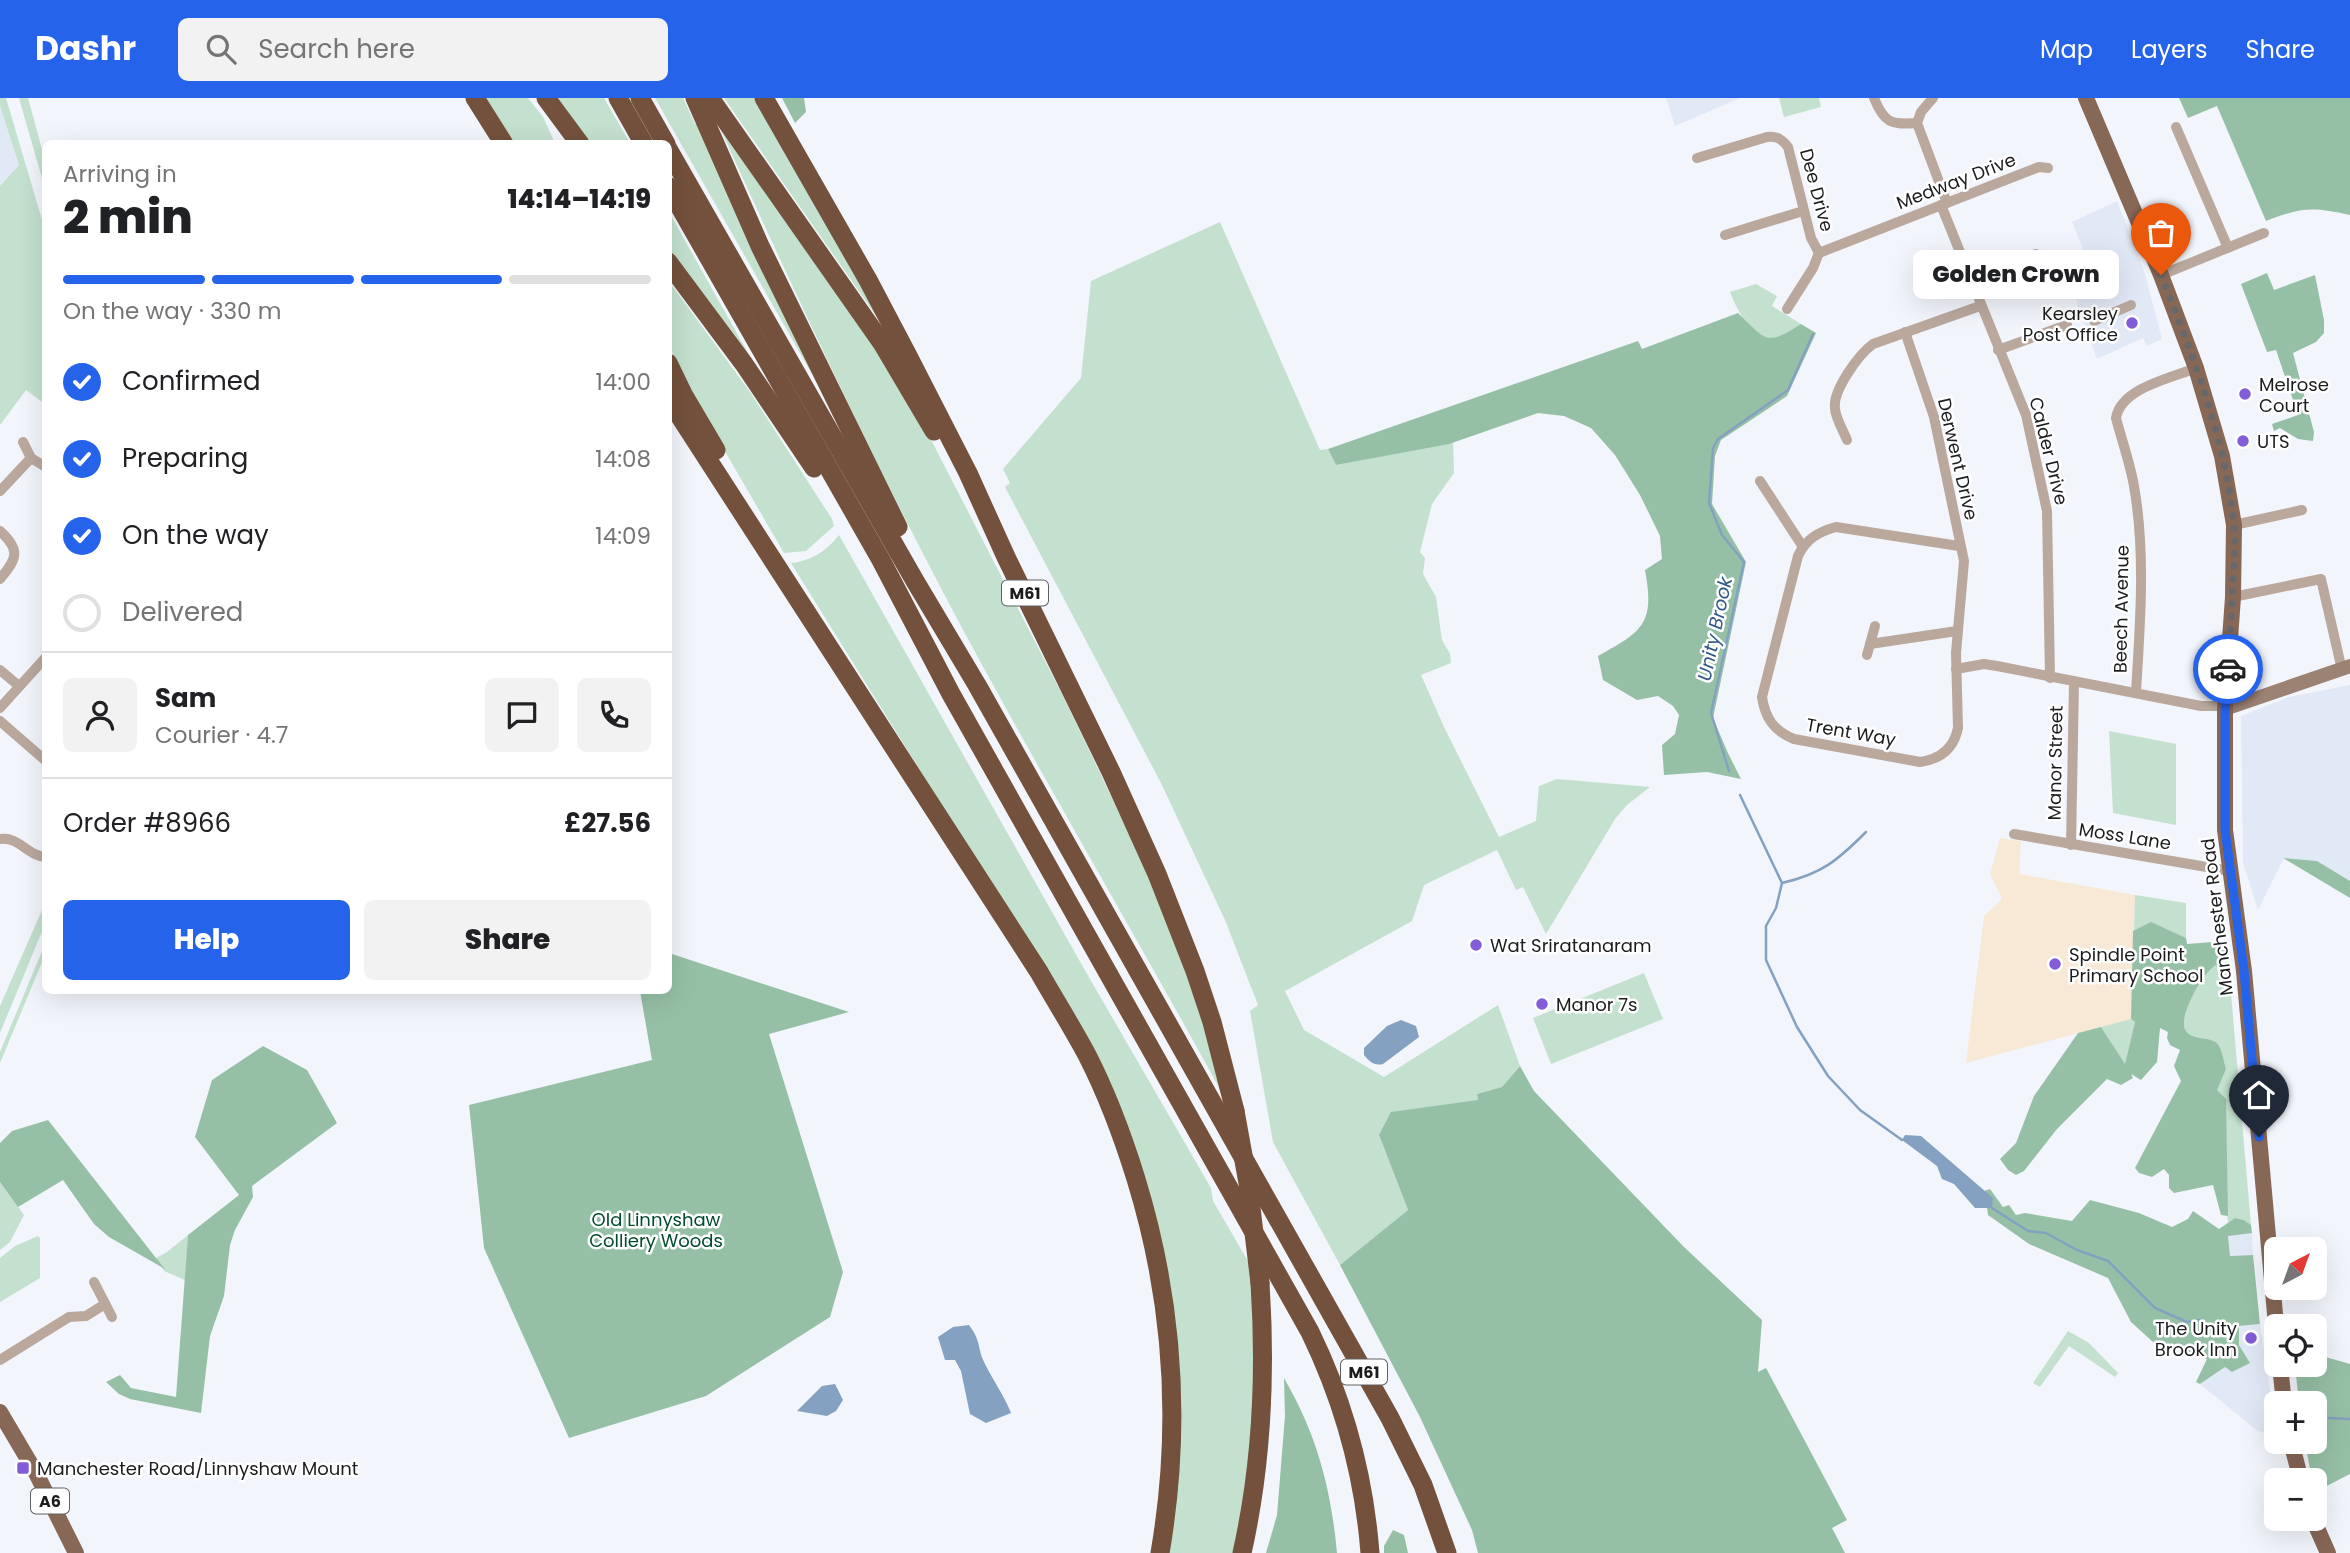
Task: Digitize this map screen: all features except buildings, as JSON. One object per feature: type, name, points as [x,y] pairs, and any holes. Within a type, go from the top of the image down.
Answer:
[{"type":"highway","points":[[475,98],[501,140]]},
{"type":"highway","points":[[546,98],[564,140]]},
{"type":"highway","points":[[546,98],[577,140]]},
{"type":"highway","points":[[618,98],[642,140]]},
{"type":"highway","points":[[640,98],[664,140]]},
{"type":"highway","name":"M61","points":[[695,98],[760,246],[977,685]]},
{"type":"highway","name":"M61","points":[[710,98],[882,343],[1006,557]]},
{"type":"highway","name":"M61","points":[[764,98],[886,312],[968,473],[1111,772],[1161,884],[1195,971],[1235,1111],[1248,1183],[1260,1283],[1264,1368],[1262,1417],[1252,1509],[1242,1553]]},
{"type":"highway","name":"M61","points":[[672,156],[977,685],[1390,1418],[1423,1485],[1447,1553]]},
{"type":"highway","name":"M61","points":[[672,193],[881,560],[951,694],[1310,1332],[1337,1395],[1351,1439],[1367,1515],[1370,1553]]},
{"type":"highway","name":"M61","points":[[672,267],[744,364],[809,460],[951,694]]},
{"type":"highway","points":[[672,371],[896,751]]},
{"type":"highway","points":[[672,404],[1038,972],[1088,1057],[1123,1137],[1152,1232],[1169,1335],[1172,1443],[1160,1553]]},
{"type":"main road","name":"Manchester Road","points":[[2086,98],[2161,275],[2196,369],[2222,456],[2234,525],[2233,597],[2225,708],[2225,830],[2244,971],[2275,1314]]},
{"type":"main road","name":"A6","points":[[0,1412],[43,1486],[76,1553]]},
{"type":"main road","points":[[2318,1531],[2328,1553]]},
{"type":"street","points":[[1874,98],[1880,112],[1892,123],[1917,123],[1921,112],[1933,98]]},
{"type":"street","name":"Calder Drive","points":[[1917,123],[1970,280],[2026,415],[2047,512],[2050,678]]},
{"type":"street","points":[[2176,127],[2228,248]]},
{"type":"street","name":"Dee Drive","points":[[1697,157],[1775,136],[1788,147],[1802,211],[1819,253]]},
{"type":"street","name":"Medway Drive","points":[[1819,253],[1879,233],[2039,167],[2049,168]]},
{"type":"street","points":[[1726,237],[1802,211]]},
{"type":"street","points":[[2161,275],[2264,233]]},
{"type":"street","points":[[1785,307],[1813,268],[1819,253]]},
{"type":"street","points":[[1970,280],[2036,254]]},
{"type":"street","points":[[2094,321],[2131,305]]},
{"type":"street","points":[[1847,440],[1835,408],[1854,362],[1872,344],[1980,306]]},
{"type":"street","points":[[1998,350],[2067,325]]},
{"type":"street","name":"Derwent Drive","points":[[1905,332],[1934,417],[1964,561],[1961,595]]},
{"type":"street","name":"Beech Avenue","points":[[2136,692],[2142,595],[2140,542],[2134,486],[2116,418],[2122,404],[2135,392],[2196,369]]},
{"type":"street","points":[[23,442],[31,458],[42,465]]},
{"type":"street","points":[[0,491],[31,458]]},
{"type":"street","points":[[1760,481],[1803,547],[1811,537],[1836,527],[1959,545]]},
{"type":"street","points":[[2234,525],[2302,509]]},
{"type":"street","points":[[0,531],[10,541],[15,558],[0,579]]},
{"type":"street","name":"Trent Way","points":[[1803,547],[1798,556],[1762,697],[1767,718],[1782,734],[1794,739],[1920,762],[1930,761],[1947,751],[1958,728],[1956,669],[1961,595]]},
{"type":"street","points":[[1956,669],[1984,664],[2074,683],[2225,708],[2346,668],[2321,579],[2233,597]]},
{"type":"street","points":[[1875,626],[1869,650],[1957,631]]},
{"type":"street","points":[[0,708],[42,661]]},
{"type":"street","points":[[0,670],[19,686]]},
{"type":"street","name":"Manor Street","points":[[2071,845],[2074,683]]},
{"type":"street","points":[[0,721],[42,758]]},
{"type":"street","name":"Moss Lane","points":[[2014,834],[2230,871]]},
{"type":"street","points":[[0,839],[13,839],[34,856],[42,857]]},
{"type":"street","points":[[94,1282],[113,1317]]},
{"type":"street","points":[[0,1360],[69,1317],[86,1316],[105,1304]]},
{"type":"shaded area","points":[[1666,98],[1740,98],[1675,126]]},
{"type":"shaded area","points":[[0,106],[19,165],[0,186]]},
{"type":"shaded area","points":[[2117,201],[2145,274],[2162,339],[2147,346],[2143,338],[2097,359],[2072,289],[2095,277],[2072,222]]},
{"type":"shaded area","points":[[2350,685],[2350,881],[2317,861],[2284,858],[2258,910],[2243,863],[2241,716],[2289,697]]},
{"type":"shaded area","name":"Spindle Point Primary School","points":[[2000,838],[2021,841],[2019,874],[2135,895],[2131,1019],[1966,1063],[1984,916],[2002,899],[1990,874]]},
{"type":"shaded area","points":[[2252,1233],[2253,1255],[2230,1256],[2228,1235]]},
{"type":"shaded area","points":[[2260,1324],[2264,1377],[2268,1377],[2270,1391],[2264,1391],[2264,1433],[2258,1431],[2200,1384],[2225,1367],[2250,1363],[2239,1345],[2238,1326]]},
{"type":"green space","points":[[0,98],[6,98],[42,220],[42,402],[26,390],[0,425],[0,186],[19,165],[0,106]]},
{"type":"green space","points":[[19,98],[28,98],[42,149],[42,178]]},
{"type":"green space","points":[[482,98],[528,98],[543,117],[554,140],[509,140]]},
{"type":"green space","points":[[555,98],[604,98],[628,140],[588,140]]},
{"type":"green space","points":[[655,98],[683,98],[695,124],[698,123],[821,390]]},
{"type":"green space","points":[[724,98],[756,98],[893,340]]},
{"type":"green space","points":[[782,98],[804,98],[806,112],[795,123]]},
{"type":"green space","points":[[1779,98],[1819,98],[1821,107],[1784,117]]},
{"type":"green space","points":[[2179,98],[2350,98],[2350,215],[2307,210],[2266,221],[2217,106],[2188,118]]},
{"type":"green space","points":[[715,117],[856,316],[927,432],[1063,696],[1157,892],[1209,1031],[1221,1091],[944,594],[826,357]]},
{"type":"green space","points":[[672,217],[767,387],[672,257]]},
{"type":"green space","points":[[1220,222],[1320,450],[1328,449],[1336,465],[1453,442],[1454,473],[1432,504],[1420,552],[1425,558],[1423,574],[1436,597],[1442,640],[1450,654],[1451,663],[1421,675],[1499,837],[1536,821],[1539,786],[1557,779],[1650,787],[1627,805],[1615,819],[1546,934],[1523,887],[1516,890],[1497,850],[1424,885],[1412,921],[1285,991],[1304,1030],[1384,1077],[1498,1005],[1520,1066],[1502,1087],[1477,1094],[1478,1100],[1379,1135],[1408,1210],[1340,1265],[1273,1142],[1250,1011],[1258,1005],[1225,920],[1161,783],[1005,487],[1010,483],[1003,469],[1081,378],[1091,281]]},
{"type":"green space","points":[[2267,273],[2274,290],[2315,275],[2324,333],[2316,342],[2293,353],[2314,432],[2313,441],[2298,439],[2280,428],[2274,431],[2272,424],[2298,415],[2276,350],[2267,352],[2241,284]]},
{"type":"green space","points":[[1756,284],[1777,296],[1772,306],[1801,324],[1779,338],[1767,338],[1753,330],[1741,315],[1730,292]]},
{"type":"green space","points":[[672,285],[750,392],[834,526],[806,551],[784,553],[705,417],[672,352]]},
{"type":"green space","points":[[1738,313],[1767,337],[1780,336],[1801,324],[1816,333],[1787,396],[1721,440],[1715,456],[1712,504],[1746,562],[1713,718],[1741,779],[1707,772],[1664,775],[1662,745],[1675,734],[1679,715],[1673,706],[1658,696],[1637,700],[1603,680],[1598,656],[1626,640],[1642,624],[1648,603],[1645,570],[1662,559],[1660,536],[1640,495],[1615,455],[1591,428],[1564,416],[1538,413],[1449,444],[1336,465],[1328,449],[1638,341],[1642,349]]},
{"type":"green space","points":[[839,535],[1211,1188],[1213,1201],[1252,1268],[1256,1441],[1235,1553],[1165,1553],[1176,1492],[1149,1199],[1030,947],[791,563],[818,554]]},
{"type":"green space","points":[[2109,731],[2176,744],[2176,825],[2113,813]]},
{"type":"green space","points":[[2283,858],[2317,861],[2350,881],[2350,898]]},
{"type":"green space","points":[[2135,895],[2186,903],[2186,938],[2151,923],[2134,931]]},
{"type":"green space","points":[[42,910],[42,931],[0,1033],[0,1006]]},
{"type":"green space","points":[[2151,922],[2186,938],[2187,944],[2226,941],[2228,959],[2211,969],[2200,982],[2187,1009],[2184,1025],[2189,1034],[2217,1043],[2226,1069],[2217,1090],[2226,1099],[2228,1216],[2221,1215],[2213,1185],[2174,1193],[2169,1188],[2169,1175],[2164,1169],[2152,1177],[2139,1173],[2135,1168],[2181,1081],[2174,1066],[2180,1050],[2170,1045],[2168,1032],[2160,1028],[2157,1062],[2141,1080],[2131,1074],[2133,1078],[2121,1085],[2107,1079],[2057,1129],[2024,1171],[2016,1175],[2008,1170],[2000,1159],[2016,1143],[2034,1096],[2078,1033],[2101,1027],[2125,1064],[2135,1022],[2131,1019],[2133,931]]},
{"type":"green space","points":[[42,951],[42,962],[0,1063],[0,1052]]},
{"type":"green space","name":"Old Linnyshaw Colliery Woods","points":[[672,954],[849,1012],[769,1034],[843,1272],[830,1317],[706,1396],[569,1438],[484,1248],[469,1105],[652,1060],[641,994],[672,994]]},
{"type":"green space","points":[[2228,959],[2251,1225],[2235,1218],[2228,1223],[2216,1090],[2226,1069],[2222,1052],[2217,1043],[2189,1034],[2184,1025],[2187,1009],[2200,982],[2211,969]]},
{"type":"green space","points":[[1644,973],[1663,1019],[1551,1064],[1533,1018]]},
{"type":"green space","points":[[2131,1019],[2135,1022],[2125,1065],[2101,1027]]},
{"type":"green space","points":[[263,1046],[307,1070],[337,1123],[252,1186],[253,1197],[230,1245],[224,1296],[210,1336],[201,1413],[130,1399],[119,1394],[106,1382],[120,1375],[131,1388],[176,1397],[188,1235],[239,1195],[195,1137],[212,1080]]},
{"type":"green space","points":[[1520,1066],[1534,1091],[1684,1247],[1762,1320],[1758,1372],[1766,1368],[1847,1520],[1832,1528],[1845,1553],[1478,1553],[1472,1530],[1420,1417],[1340,1265],[1408,1210],[1379,1135],[1391,1112],[1478,1100],[1477,1094],[1502,1087]]},
{"type":"green space","points":[[48,1120],[165,1269],[109,1237],[94,1224],[63,1180],[18,1207],[0,1182],[0,1143],[12,1131]]},
{"type":"green space","points":[[0,1182],[24,1215],[10,1242],[0,1250]]},
{"type":"green space","points":[[1990,1189],[2003,1207],[2009,1205],[2016,1215],[2025,1213],[2072,1221],[2090,1200],[2139,1213],[2172,1227],[2188,1219],[2193,1211],[2219,1229],[2235,1218],[2244,1220],[2251,1225],[2252,1233],[2228,1236],[2230,1256],[2253,1255],[2260,1324],[2239,1326],[2239,1345],[2250,1363],[2232,1372],[2225,1367],[2200,1384],[2196,1382],[2207,1359],[2153,1342],[2131,1322],[2108,1278],[2029,1244],[1988,1215],[1987,1208],[1992,1208],[1984,1191]]},
{"type":"green space","points":[[188,1235],[185,1280],[164,1271],[156,1258]]},
{"type":"green space","points":[[38,1236],[40,1278],[0,1302],[0,1258],[15,1246]]},
{"type":"green space","points":[[2068,1331],[2089,1343],[2118,1373],[2115,1377],[2069,1346],[2040,1387],[2033,1383]]},
{"type":"green space","points":[[2327,1357],[2350,1364],[2350,1474],[2327,1486],[2327,1468],[2310,1468],[2307,1454],[2327,1454],[2327,1391],[2298,1391],[2296,1377],[2327,1377]]},
{"type":"green space","points":[[1284,1378],[1296,1399],[1321,1462],[1331,1506],[1337,1553],[1266,1553],[1277,1515],[1285,1416]]},
{"type":"green space","points":[[1393,1530],[1404,1535],[1408,1553],[1384,1553],[1384,1546]]},
{"type":"water","points":[[1401,1020],[1416,1026],[1419,1037],[1383,1064],[1370,1061],[1364,1055],[1364,1048],[1387,1026]]},
{"type":"water","points":[[1905,1135],[1921,1136],[1993,1198],[1992,1208],[1975,1208],[1954,1184],[1942,1179],[1937,1166],[1902,1140]]},
{"type":"water","points":[[969,1325],[984,1362],[1011,1413],[986,1423],[970,1414],[961,1371],[955,1360],[945,1360],[938,1337],[953,1327]]},
{"type":"water","points":[[835,1384],[843,1400],[836,1411],[827,1416],[797,1411],[822,1386]]},
{"type":"waterway","name":"Unity Brook","points":[[1729,771],[1711,713],[1744,562],[1722,535],[1709,503],[1713,448],[1718,439],[1788,390],[1813,334]]},
{"type":"waterway","name":"Unity Brook","points":[[1740,795],[1782,883],[1776,908],[1766,926],[1766,960],[1797,1027],[1828,1076],[1860,1110],[1902,1140]]},
{"type":"waterway","points":[[1782,883],[1828,865],[1866,832]]},
{"type":"waterway","name":"Unity Brook","points":[[1992,1208],[2028,1231],[2046,1233],[2077,1250],[2108,1261],[2155,1308],[2187,1322],[2200,1320],[2223,1333]]},
{"type":"waterway","name":"Unity Brook","points":[[2329,1418],[2350,1419]]},
{"type":"way so far","points":[[2161,275],[2210,412],[2226,475],[2235,545],[2228,669]]},
{"type":"place","name":"Golden Crown","points":[[2161,275]]},
{"type":"place","name":"Kearsley Post Office","points":[[2132,323]]},
{"type":"place","name":"Melrose Court","points":[[2245,394]]},
{"type":"place","name":"UTS","points":[[2243,441]]},
{"type":"place","name":"Wat Sriratanaram","points":[[1476,945]]},
{"type":"place","name":"Spindle Point Primary School","points":[[2055,964]]},
{"type":"place","name":"Manor 7s","points":[[1542,1004]]},
{"type":"place","name":"The Unity Brook Inn","points":[[2251,1338]]},
{"type":"place","name":"Manchester Road/Linnyshaw Mount","points":[[23,1468]]},
{"type":"route","points":[[2228,669],[2225,709],[2225,830],[2244,971],[2259,1137]]}]
